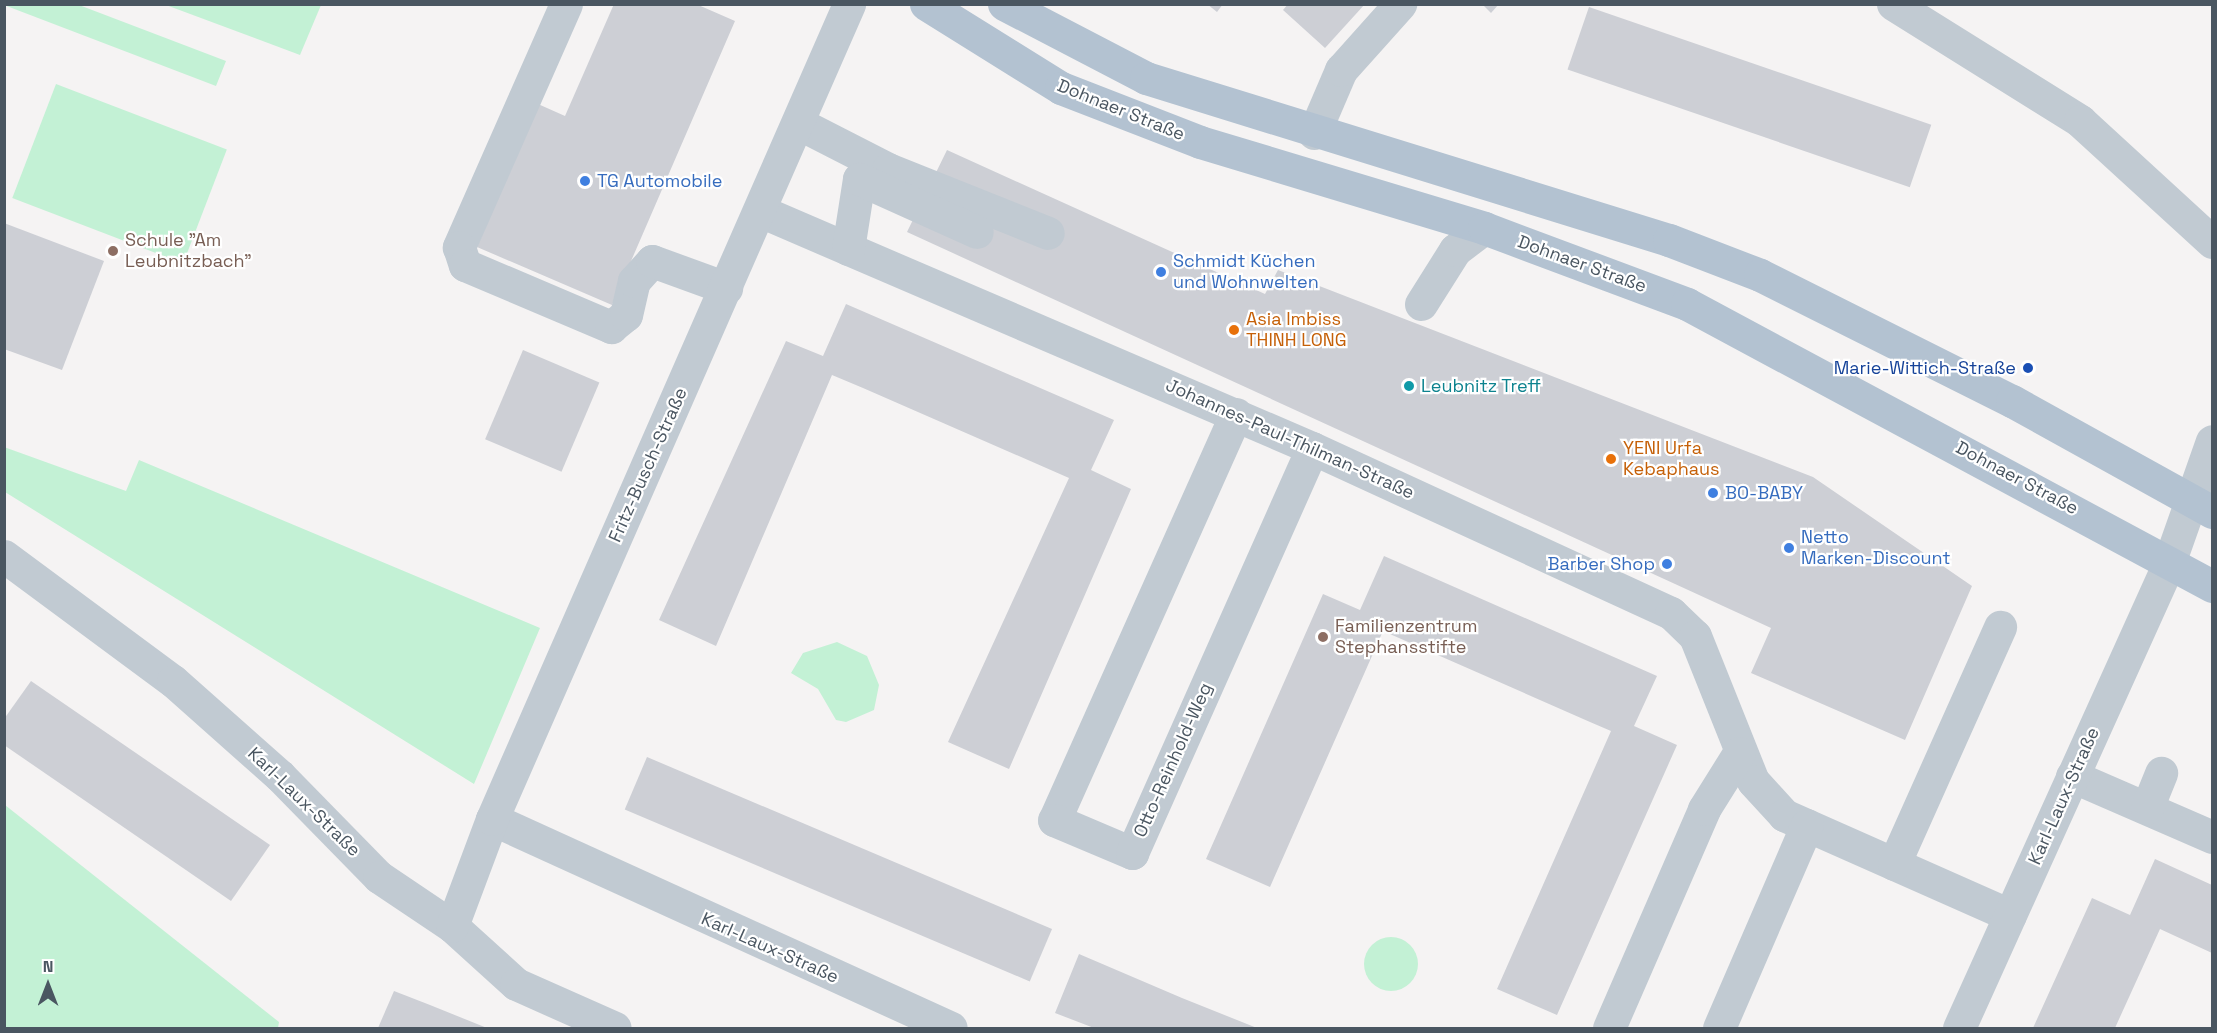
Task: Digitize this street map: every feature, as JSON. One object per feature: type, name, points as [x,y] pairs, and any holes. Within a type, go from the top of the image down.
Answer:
[{"type":"main road","name":"Dohnaer Straße","points":[[926,4],[1061,88],[1200,142],[1484,228],[1687,304],[2212,586]]},
{"type":"main road","points":[[1004,4],[1146,78],[1314,134],[1669,240],[1760,275],[2012,401],[2202,506]]},
{"type":"street","points":[[566,4],[459,247],[465,265],[611,327],[626,315],[634,281],[652,261],[726,288]]},
{"type":"street","name":"Fritz-Busch-Straße","points":[[452,926],[492,819],[849,4]]},
{"type":"street","points":[[1314,134],[1341,70],[1400,4]]},
{"type":"street","points":[[1893,4],[2080,121],[2212,242]]},
{"type":"street","points":[[798,123],[856,165],[977,231]]},
{"type":"street","points":[[856,165],[1048,233]]},
{"type":"street","points":[[848,249],[856,165]]},
{"type":"street","name":"Johannes-Paul-Thilman-Straße","points":[[760,211],[1236,414],[1671,613],[1695,636],[1739,753],[1753,781],[1784,815],[2010,915]]},
{"type":"street","points":[[1421,304],[1455,250],[1484,228]]},
{"type":"street","name":"Otto-Reinhold-Weg","points":[[1236,414],[1054,820],[1132,853],[1312,448]]},
{"type":"street","points":[[2169,563],[2202,506],[2212,441]]},
{"type":"street","name":"Karl-Laux-Straße","points":[[4,556],[173,681],[280,776],[379,876],[452,926],[516,984],[615,1029]]},
{"type":"street","name":"Karl-Laux-Straße","points":[[1959,1029],[2169,563]]},
{"type":"street","points":[[1894,864],[2000,627]]},
{"type":"street","points":[[1609,1029],[1704,809],[1739,753]]},
{"type":"street","points":[[2147,808],[2161,773]]},
{"type":"street","points":[[2072,776],[2212,837]]},
{"type":"street","name":"Karl-Laux-Straße","points":[[492,819],[951,1029]]},
{"type":"street","points":[[1719,1029],[1807,825]]},
{"type":"green space","points":[[321,4],[300,55],[166,5]]},
{"type":"green space","points":[[4,5],[79,5],[226,61],[216,86]]},
{"type":"green space","points":[[56,84],[227,150],[183,263],[12,198]]},
{"type":"green space","points":[[4,447],[126,491],[139,460],[540,628],[474,784],[5,492]]},
{"type":"green space","points":[[837,642],[867,656],[879,685],[874,710],[846,722],[836,720],[818,689],[791,673],[803,653]]},
{"type":"green space","points":[[5,805],[279,1022],[278,1028],[5,1028]]},
{"type":"green space","points":[[1391,937],[1401,939],[1410,945],[1416,954],[1418,964],[1416,974],[1410,983],[1401,989],[1391,991],[1381,989],[1372,983],[1366,974],[1364,964],[1366,954],[1372,945],[1381,939]]},
{"type":"building","name":"TG Automobile","points":[[614,4],[696,4],[735,21],[612,305],[477,247],[538,104],[565,116]]},
{"type":"building","points":[[1207,4],[1223,4],[1217,12]]},
{"type":"building","points":[[1288,4],[1365,4],[1325,48],[1283,10]]},
{"type":"building","points":[[1482,4],[1499,4],[1491,13]]},
{"type":"building","points":[[1589,7],[1931,125],[1910,187],[1568,69]]},
{"type":"building","name":"Leubnitz Treff","points":[[947,150],[1265,294],[1278,270],[1813,477],[1972,586],[1905,740],[1751,673],[1771,628],[907,232]]},
{"type":"building","points":[[4,223],[104,261],[62,370],[4,349]]},
{"type":"building","points":[[846,304],[1114,420],[1091,470],[1131,489],[1009,769],[948,742],[1069,478],[863,388],[832,375],[716,646],[659,620],[786,341],[823,356]]},
{"type":"building","points":[[523,350],[599,382],[562,472],[485,439]]},
{"type":"building","points":[[1384,556],[1657,676],[1634,726],[1677,745],[1557,1015],[1497,989],[1611,731],[1383,631],[1270,887],[1206,859],[1323,594],[1360,610]]},
{"type":"building","points":[[31,681],[270,845],[231,901],[4,745],[4,719]]},
{"type":"building","points":[[647,757],[1052,929],[1030,981],[625,809]]},
{"type":"building","points":[[2155,859],[2212,885],[2212,953],[2160,929],[2115,1028],[2033,1028],[2092,898],[2130,915]]},
{"type":"building","points":[[1079,954],[1257,1028],[1094,1028],[1055,1013]]},
{"type":"building","points":[[394,991],[430,1005],[487,1028],[378,1028]]},
{"type":"place","name":"TG Automobile","points":[[585,181]]},
{"type":"place","name":"Schule \"Am Leubnitzbach\"","points":[[113,251]]},
{"type":"place","name":"Schmidt Küchen und Wohnwelten","points":[[1161,272]]},
{"type":"place","name":"Asia Imbiss THINH LONG","points":[[1234,330]]},
{"type":"place","name":"Marie-Wittich-Straße","points":[[2028,368]]},
{"type":"place","name":"Leubnitz Treff","points":[[1409,386]]},
{"type":"place","name":"YENI Urfa Kebaphaus","points":[[1611,459]]},
{"type":"place","name":"BO-BABY","points":[[1713,493]]},
{"type":"place","name":"Netto Marken-Discount","points":[[1789,548]]},
{"type":"place","name":"Barber Shop","points":[[1667,564]]},
{"type":"place","name":"Familienzentrum Stephansstifte","points":[[1323,637]]}]
